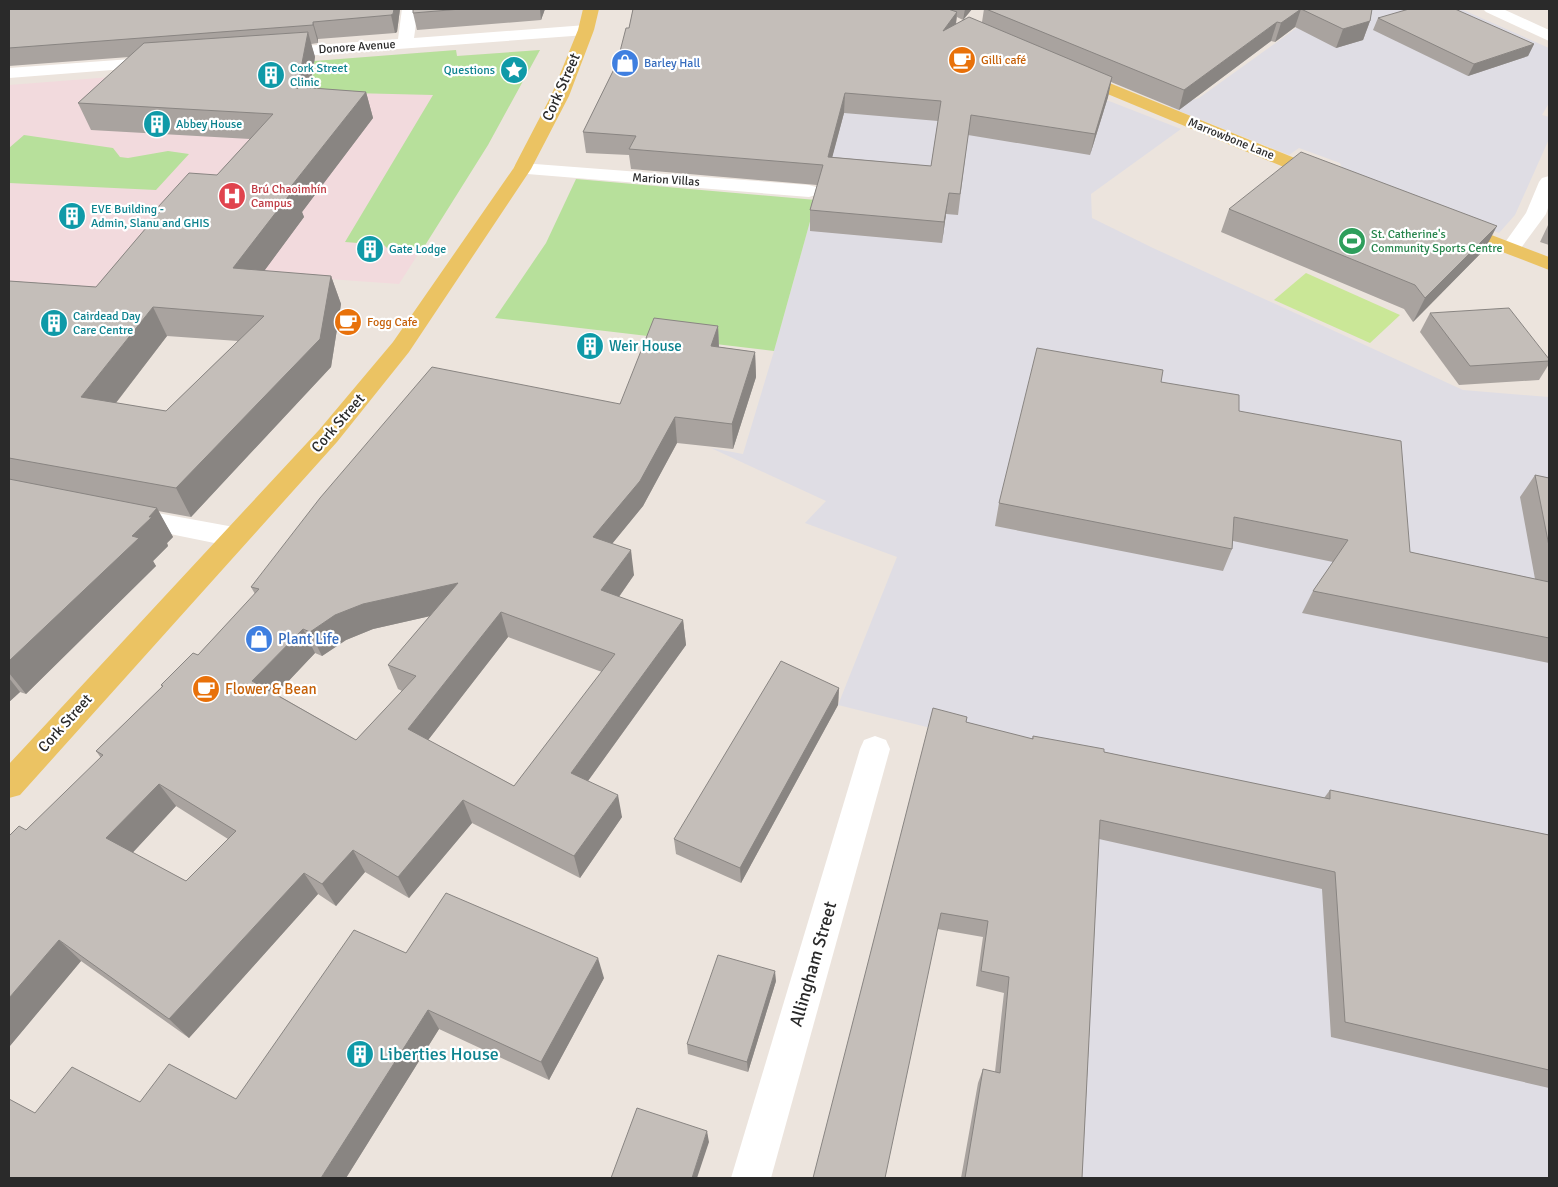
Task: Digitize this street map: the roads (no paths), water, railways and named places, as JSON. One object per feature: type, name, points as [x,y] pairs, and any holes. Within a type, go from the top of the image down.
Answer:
[{"type":"main road","name":"Cork Street","points":[[9,785],[328,436],[401,347],[522,169],[560,96],[588,19]]},
{"type":"main road","name":"Marrowbone Lane","points":[[1055,66],[1206,130],[1334,181]]},
{"type":"main road","points":[[1443,223],[1549,264]]},
{"type":"street","points":[[405,44],[410,9]]},
{"type":"street","points":[[1491,9],[1549,36]]},
{"type":"street","name":"Donore Avenue","points":[[257,55],[405,44],[588,19]]},
{"type":"street","points":[[9,73],[178,60]]},
{"type":"street","name":"Marion Villas","points":[[522,169],[809,192]]},
{"type":"street","points":[[1511,248],[1536,214],[1549,182]]},
{"type":"street","points":[[107,512],[234,537]]},
{"type":"street","name":"Allingham Street","points":[[751,1178],[874,749]]},
{"type":"place","name":"Gilli café","points":[[962,60]]},
{"type":"place","name":"Barley Hall","points":[[625,63]]},
{"type":"place","name":"Questions","points":[[514,70]]},
{"type":"place","name":"Cork Street Clinic","points":[[271,75]]},
{"type":"place","name":"Abbey House","points":[[157,124]]},
{"type":"place","name":"Brú Chaoimhín Campus","points":[[232,196]]},
{"type":"place","name":"EVE Building - Admin, Slanu and GHIS","points":[[72,216]]},
{"type":"place","name":"St. Catherine's Community Sports Centre","points":[[1352,241]]},
{"type":"place","name":"Gate Lodge","points":[[370,249]]},
{"type":"place","name":"Fogg Cafe","points":[[348,322]]},
{"type":"place","name":"Cairdead Day Care Centre","points":[[54,323]]},
{"type":"place","name":"Weir House","points":[[590,346]]},
{"type":"place","name":"Plant Life","points":[[259,639]]},
{"type":"place","name":"Flower & Bean","points":[[206,689]]},
{"type":"place","name":"Liberties House","points":[[360,1054]]}]
